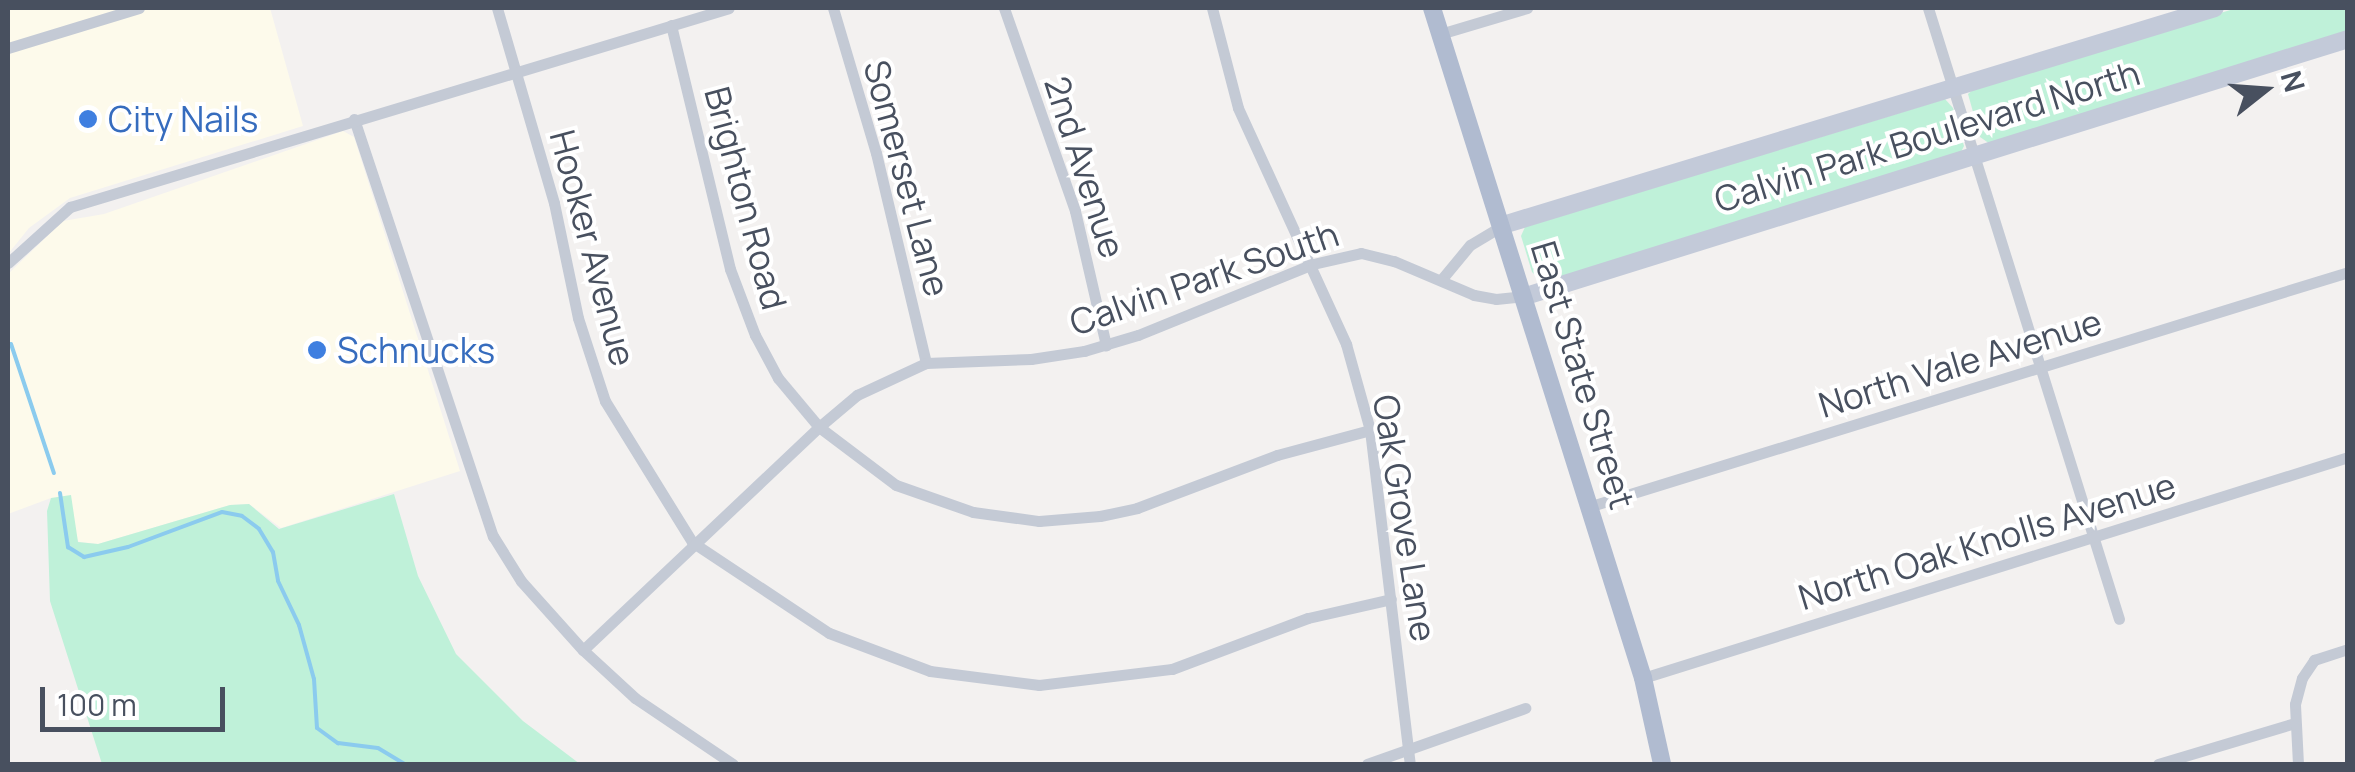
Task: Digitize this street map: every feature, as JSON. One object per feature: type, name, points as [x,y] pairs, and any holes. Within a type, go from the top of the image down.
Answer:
[{"type":"main road","name":"East State Street","points":[[1432,8],[1526,296],[1643,678],[1662,764]]},
{"type":"street","points":[[8,48],[139,8]]},
{"type":"street","name":"Hooker Avenue","points":[[497,8],[554,203],[578,318],[605,401],[692,542]]},
{"type":"street","points":[[8,263],[70,207],[729,8]]},
{"type":"street","name":"Somerset Lane","points":[[833,8],[876,153],[926,364]]},
{"type":"street","name":"2nd Avenue","points":[[1004,8],[1075,210],[1106,344]]},
{"type":"street","name":"Oak Grove Lane","points":[[1212,8],[1238,108],[1313,264],[1346,344],[1370,430],[1410,764]]},
{"type":"street","points":[[1440,34],[1527,8]]},
{"type":"street","points":[[1928,8],[2043,365],[2118,619]]},
{"type":"street","name":"Calvin Park Boulevard North","points":[[1503,225],[2215,8]]},
{"type":"street","name":"Brighton Road","points":[[671,25],[730,268],[754,336],[778,378],[819,427],[896,485],[972,512],[1040,520],[1137,508],[1277,455],[1370,430]]},
{"type":"street","name":"Calvin Park Boulevard North","points":[[1526,296],[2348,39]]},
{"type":"street","points":[[354,120],[493,536],[521,581],[583,650],[662,718],[733,764]]},
{"type":"street","points":[[1441,280],[1470,245],[1503,225]]},
{"type":"street","name":"Calvin Park South","points":[[583,650],[692,542],[857,395],[926,364],[1031,359],[1106,344],[1313,264],[1361,254],[1485,297],[1526,296]]},
{"type":"street","name":"North Vale Avenue","points":[[1588,507],[2348,272]]},
{"type":"street","name":"North Oak Knolls Avenue","points":[[1643,678],[2348,457]]},
{"type":"street","points":[[692,542],[830,632],[930,671],[1039,685],[1172,668],[1308,618],[1391,599]]},
{"type":"street","points":[[2298,764],[2294,723],[2302,678],[2314,660],[2348,649]]},
{"type":"street","points":[[1368,764],[1526,708]]},
{"type":"street","points":[[2158,764],[2294,723]]},
{"type":"shaded area","points":[[8,8],[270,8],[303,126],[70,198],[29,228],[8,254]]},
{"type":"shaded area","points":[[343,131],[354,137],[460,471],[281,528],[249,504],[230,505],[98,544],[79,542],[51,498],[8,514],[8,274],[63,221],[104,214]]},
{"type":"green space","points":[[2237,8],[2347,8],[2347,34],[1990,144],[1980,137],[1968,94],[1976,87]]},
{"type":"green space","points":[[1945,99],[1953,108],[1964,146],[1960,154],[1551,280],[1540,280],[1532,272],[1521,236],[1525,227]]},
{"type":"green space","points":[[394,494],[418,576],[456,654],[523,721],[580,764],[102,764],[50,601],[47,511],[51,498],[71,495],[78,542],[98,544],[230,505],[249,504],[279,529]]},
{"type":"waterway","points":[[11,344],[54,473]]},
{"type":"waterway","points":[[60,493],[68,547],[84,557],[128,547],[222,512],[242,516],[259,529],[273,552],[278,581],[299,625],[314,679],[317,728],[338,743],[378,748],[405,764]]},
{"type":"place","name":"City Nails","points":[[88,119]]},
{"type":"place","name":"Schnucks","points":[[317,350]]}]
